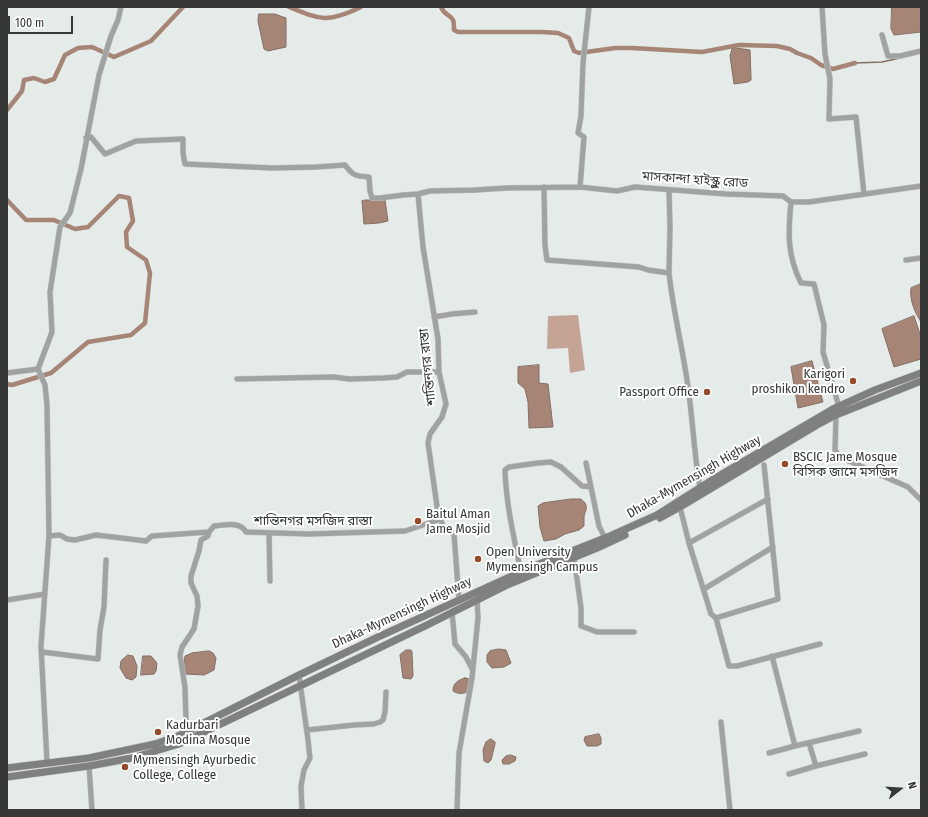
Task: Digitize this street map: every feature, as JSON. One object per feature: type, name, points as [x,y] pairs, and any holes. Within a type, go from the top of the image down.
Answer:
[{"type":"main road","name":"Dhaka-Mymensingh Highway","points":[[7,768],[89,758],[121,752],[154,744],[189,731],[299,675],[459,600],[521,572],[657,515],[700,488],[839,407],[875,390],[921,373]]},
{"type":"main road","name":"Dhaka-Mymensingh Highway","points":[[7,777],[89,766],[132,758],[179,744],[477,599],[597,548],[680,507],[836,415],[921,381]]},
{"type":"street","points":[[47,762],[42,652],[49,536],[47,405],[45,385],[39,370],[52,332],[50,292],[60,227],[70,213],[81,169],[99,75],[121,7]]},
{"type":"street","points":[[580,187],[584,137],[578,133],[581,116],[583,63],[589,7]]},
{"type":"street","points":[[822,7],[825,54],[830,79],[829,118],[856,117],[864,194]]},
{"type":"street","points":[[882,35],[888,56],[900,56],[921,51]]},
{"type":"street","name":"মাসকান্দা হাইস্কুল রোড","points":[[86,138],[91,137],[106,154],[136,141],[184,139],[183,153],[185,164],[194,166],[235,165],[272,168],[316,167],[345,164],[350,172],[356,176],[369,177],[372,198],[418,194],[430,191],[544,187],[580,187],[617,191],[635,187],[783,196],[791,202],[809,202],[921,186]]},
{"type":"street","points":[[544,187],[545,245],[547,260],[639,267],[669,273]]},
{"type":"street","points":[[669,190],[669,273],[671,296],[688,386],[695,462],[700,488]]},
{"type":"street","name":"শান্তিনগর রাস্তা","points":[[418,194],[423,247],[438,339],[438,372],[446,404],[442,417],[430,434],[428,443],[438,513],[443,526],[454,534],[459,600]]},
{"type":"street","points":[[791,202],[788,228],[794,269],[801,283],[814,284],[824,325],[823,352],[839,407]]},
{"type":"street","points":[[906,260],[921,258]]},
{"type":"street","points":[[434,317],[475,312]]},
{"type":"street","points":[[7,373],[39,370]]},
{"type":"street","points":[[237,379],[333,377],[350,379],[383,378],[397,377],[407,372],[438,372]]},
{"type":"street","points":[[836,415],[835,450],[840,457],[908,487],[921,500]]},
{"type":"street","points":[[521,572],[511,527],[505,470],[508,467],[551,462],[561,467],[582,486],[591,487]]},
{"type":"street","points":[[586,463],[599,526],[605,538]]},
{"type":"street","points":[[716,618],[778,599],[764,465]]},
{"type":"street","points":[[689,543],[768,499]]},
{"type":"street","points":[[680,507],[689,543],[711,614],[716,618],[729,666],[737,666],[820,644]]},
{"type":"street","name":"শান্তিনগর মসজিদ রাস্তা","points":[[49,536],[60,535],[67,539],[75,540],[96,536],[146,541],[152,536],[209,532],[214,526],[230,524],[243,527],[246,532],[309,534],[404,532],[441,519]]},
{"type":"street","points":[[189,731],[186,720],[185,687],[180,655],[182,648],[194,629],[198,606],[197,596],[191,582],[191,576],[201,540],[208,536],[209,532]]},
{"type":"street","points":[[269,533],[270,581]]},
{"type":"street","points":[[704,589],[773,547]]},
{"type":"street","points":[[574,557],[581,608],[581,626],[597,632],[634,632]]},
{"type":"street","points":[[42,652],[98,659],[100,630],[104,607],[106,560]]},
{"type":"street","points":[[7,600],[46,594]]},
{"type":"street","points":[[457,810],[459,753],[473,670],[478,618],[477,599]]},
{"type":"street","points":[[452,612],[455,644],[466,657],[473,670]]},
{"type":"street","points":[[772,656],[795,746]]},
{"type":"street","points":[[299,675],[310,758],[304,770],[301,786],[302,810]]},
{"type":"street","points":[[307,730],[374,724],[380,722],[383,720],[385,712],[386,692]]},
{"type":"street","points":[[721,722],[730,810]]},
{"type":"street","points":[[770,753],[859,731]]},
{"type":"street","points":[[809,743],[816,766]]},
{"type":"street","points":[[789,774],[865,754]]},
{"type":"street","points":[[89,766],[92,810]]},
{"type":"shaded area","points":[[892,7],[921,7],[921,32],[894,35],[891,29]]},
{"type":"shaded area","points":[[259,14],[275,14],[286,18],[286,47],[268,51],[264,49],[258,21]]},
{"type":"shaded area","points":[[736,48],[750,50],[751,80],[748,82],[734,84],[730,56],[732,49]]},
{"type":"shaded area","points":[[385,200],[388,221],[364,224],[362,201]]},
{"type":"shaded area","points":[[921,284],[921,322],[913,306],[911,288]]},
{"type":"shaded area","points":[[578,315],[585,370],[570,373],[568,348],[547,349],[548,316]]},
{"type":"shaded area","points":[[914,316],[921,337],[921,359],[894,367],[882,329]]},
{"type":"shaded area","points":[[812,361],[823,402],[798,408],[791,367]]},
{"type":"shaded area","points":[[539,365],[539,383],[548,384],[553,427],[529,428],[528,402],[525,389],[518,383],[518,367]]},
{"type":"shaded area","points":[[581,499],[586,504],[584,526],[579,530],[565,534],[556,539],[544,541],[540,527],[538,506],[543,503]]},
{"type":"shaded area","points":[[499,649],[506,650],[511,663],[504,667],[492,668],[487,662],[487,655],[490,651]]},
{"type":"shaded area","points":[[406,650],[411,650],[412,652],[413,676],[411,679],[403,678],[400,655]]},
{"type":"shaded area","points":[[209,651],[213,653],[216,658],[214,670],[204,675],[186,674],[184,666],[185,656],[192,653]]},
{"type":"shaded area","points":[[128,655],[133,656],[137,666],[136,677],[132,680],[126,678],[120,668],[121,661]]},
{"type":"shaded area","points":[[143,656],[151,656],[157,663],[154,674],[141,675]]},
{"type":"shaded area","points":[[465,678],[470,679],[467,692],[456,693],[453,691],[456,682]]},
{"type":"shaded area","points":[[599,734],[601,744],[597,746],[587,746],[584,740],[585,737]]},
{"type":"shaded area","points":[[491,739],[495,742],[495,744],[491,760],[488,763],[484,761],[483,750],[486,742]]},
{"type":"shaded area","points":[[511,755],[516,757],[515,761],[509,764],[503,764],[502,760],[506,756]]},
{"type":"waterway","points":[[7,110],[22,91],[24,80],[34,78],[45,82],[54,79],[65,55],[78,48],[92,47],[114,57],[151,41],[183,7]]},
{"type":"waterway","points":[[289,7],[309,15],[325,18],[340,16],[361,7]]},
{"type":"waterway","points":[[441,7],[444,12],[452,18],[454,22],[454,30],[458,32],[558,33],[569,38],[574,51],[579,53],[615,48],[702,52],[739,45],[777,46],[790,49],[811,58],[821,65],[833,69],[855,63]]},
{"type":"waterway","points":[[855,63],[882,62],[900,58]]},
{"type":"waterway","points":[[7,200],[26,220],[54,220],[75,229],[88,227],[119,196],[129,198],[133,221],[126,232],[127,247],[146,260],[150,273],[145,323],[131,335],[88,342],[51,373],[12,385],[7,384]]},
{"type":"place","name":"Karigori proshikon kendro","points":[[853,381]]},
{"type":"place","name":"Passport Office","points":[[707,392]]},
{"type":"place","name":"BSCIC Jame Mosque বিসিক জামে মসজিদ","points":[[785,464]]},
{"type":"place","name":"Baitul Aman Jame Mosjid","points":[[418,521]]},
{"type":"place","name":"Open University Mymensingh Campus","points":[[478,559]]},
{"type":"place","name":"Kadurbari Modina Mosque","points":[[158,732]]},
{"type":"place","name":"Mymensingh Ayurbedic College, College","points":[[125,767]]}]
